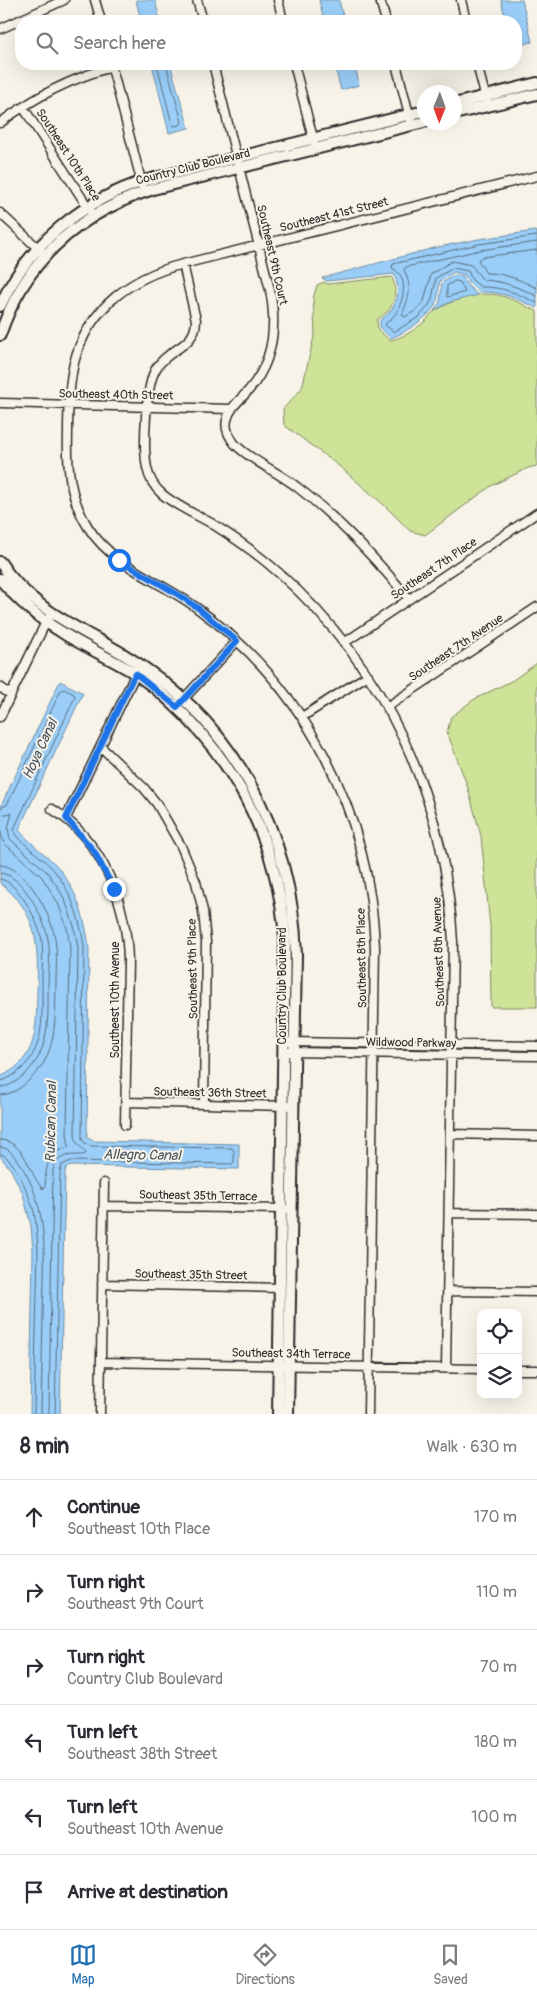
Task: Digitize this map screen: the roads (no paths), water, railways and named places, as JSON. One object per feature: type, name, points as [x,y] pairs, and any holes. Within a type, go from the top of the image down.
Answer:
[{"type":"main road","points":[[462,111],[537,84]]},
{"type":"main road","points":[[462,103],[537,94]]},
{"type":"main road","name":"Country Club Boulevard","points":[[0,306],[18,273],[42,251],[65,222],[90,211],[117,191],[143,187],[315,144],[410,120],[417,116]]},
{"type":"main road","name":"Country Club Boulevard","points":[[410,120],[417,121]]},
{"type":"main road","name":"Country Club Boulevard","points":[[0,335],[16,298],[42,251]]},
{"type":"main road","name":"Country Club Boulevard","points":[[0,562],[19,586],[69,637],[138,670],[180,703],[230,770],[252,810],[267,847],[278,887],[284,924],[290,1047],[284,1365],[278,1414]]},
{"type":"main road","name":"Country Club Boulevard","points":[[0,579],[22,602],[49,618]]},
{"type":"main road","name":"Country Club Boulevard","points":[[287,1209],[280,1288],[288,1414]]},
{"type":"street","points":[[31,15],[64,0]]},
{"type":"street","points":[[95,0],[99,15]]},
{"type":"street","points":[[197,0],[201,15]]},
{"type":"street","points":[[278,0],[282,15]]},
{"type":"street","points":[[380,0],[384,15]]},
{"type":"street","points":[[460,0],[464,15]]},
{"type":"street","points":[[0,29],[15,22]]},
{"type":"street","points":[[0,123],[23,107],[70,82],[100,70]]},
{"type":"street","points":[[113,70],[143,187]]},
{"type":"street","name":"Southeast 9th Court","points":[[215,70],[273,306],[273,338],[270,354],[260,376],[231,409]]},
{"type":"street","points":[[296,70],[315,144]]},
{"type":"street","points":[[398,70],[410,120]]},
{"type":"street","points":[[478,70],[486,101]]},
{"type":"street","name":"Southeast 10th Place","points":[[23,107],[90,211]]},
{"type":"street","name":"Southeast 41st Street","points":[[69,405],[72,371],[77,353],[90,327],[100,313],[120,292],[159,270],[537,176]]},
{"type":"street","points":[[0,213],[42,251]]},
{"type":"street","points":[[183,264],[196,320],[196,328],[193,336],[187,343],[164,359],[157,367],[149,386],[146,466],[148,474],[163,495],[256,553],[300,593],[344,643]]},
{"type":"street","name":"Southeast 40th Street","points":[[0,403],[231,409]]},
{"type":"street","points":[[69,405],[67,456],[70,486],[77,507],[89,529],[101,544],[119,560],[198,608],[237,641],[180,703]]},
{"type":"street","points":[[231,409],[227,428],[228,435],[236,446],[289,480],[321,505],[365,547],[409,599]]},
{"type":"street","name":"Southeast 7th Place","points":[[344,643],[537,513]]},
{"type":"street","name":"Southeast 7th Avenue","points":[[387,707],[537,607]]},
{"type":"street","points":[[0,717],[49,618]]},
{"type":"street","name":"Southeast 8th Place","points":[[237,641],[273,678],[302,717],[335,775],[354,821],[365,860],[372,904],[375,939],[374,1054]]},
{"type":"street","name":"Southeast 8th Avenue","points":[[344,643],[368,675],[404,740],[424,786],[439,835],[445,864],[453,935],[452,1055]]},
{"type":"street","points":[[66,818],[138,670]]},
{"type":"street","points":[[302,717],[368,675]]},
{"type":"street","points":[[0,687],[10,695]]},
{"type":"street","name":"Southeast 9th Place","points":[[101,747],[144,788],[157,804],[181,846],[196,882],[203,911],[206,942],[204,1104]]},
{"type":"street","name":"Southeast 10th Avenue","points":[[52,809],[66,818],[101,861],[116,894],[125,925],[128,961],[125,1125]]},
{"type":"street","name":"Wildwood Parkway","points":[[290,1047],[374,1043],[537,1046]]},
{"type":"street","name":"Wildwood Parkway","points":[[290,1047],[374,1054],[537,1056]]},
{"type":"street","points":[[368,1414],[374,1054]]},
{"type":"street","points":[[446,1368],[452,1055]]},
{"type":"street","name":"Southeast 36th Street","points":[[126,1102],[289,1106]]},
{"type":"street","points":[[451,1134],[537,1136]]},
{"type":"street","points":[[100,1414],[104,1183]]},
{"type":"street","name":"Southeast 35th Terrace","points":[[104,1206],[287,1209]]},
{"type":"street","points":[[449,1213],[537,1214]]},
{"type":"street","name":"Southeast 35th Street","points":[[102,1284],[280,1288]]},
{"type":"street","points":[[448,1291],[537,1292]]},
{"type":"street","name":"Southeast 34th Terrace","points":[[101,1362],[477,1369]]},
{"type":"street","points":[[522,1370],[537,1370]]},
{"type":"water","points":[[136,0],[155,0],[159,15],[140,15]]},
{"type":"water","points":[[319,0],[339,0],[343,15],[323,15]]},
{"type":"water","points":[[501,0],[522,0],[532,42],[522,44],[522,15],[505,15]]},
{"type":"water","points":[[153,70],[172,70],[189,128],[169,133]]},
{"type":"water","points":[[336,70],[356,70],[359,85],[341,90]]},
{"type":"water","points":[[535,231],[537,233],[537,308],[502,294],[479,292],[468,282],[465,275],[454,272],[440,281],[437,301],[430,312],[410,328],[391,338],[380,328],[380,320],[394,306],[398,294],[394,274],[327,281],[322,278],[434,248]]},
{"type":"water","points":[[454,275],[463,277],[466,284],[478,295],[450,302],[434,311],[440,302],[442,283]]},
{"type":"water","points":[[60,681],[83,693],[19,829],[55,864],[69,882],[85,925],[89,947],[87,1138],[94,1141],[239,1144],[239,1169],[71,1166],[66,1168],[60,1414],[30,1414],[33,1251],[31,1226],[23,1194],[11,1170],[0,1156],[0,1077],[22,1061],[32,1042],[36,1019],[37,961],[34,932],[30,919],[13,895],[0,883],[0,808]]},
{"type":"water label","name":"Hoya Canal","points":[[40,749]]},
{"type":"water label","name":"Rubican Canal","points":[[51,1122]]},
{"type":"water label","name":"Allegro Canal","points":[[142,1155]]}]
